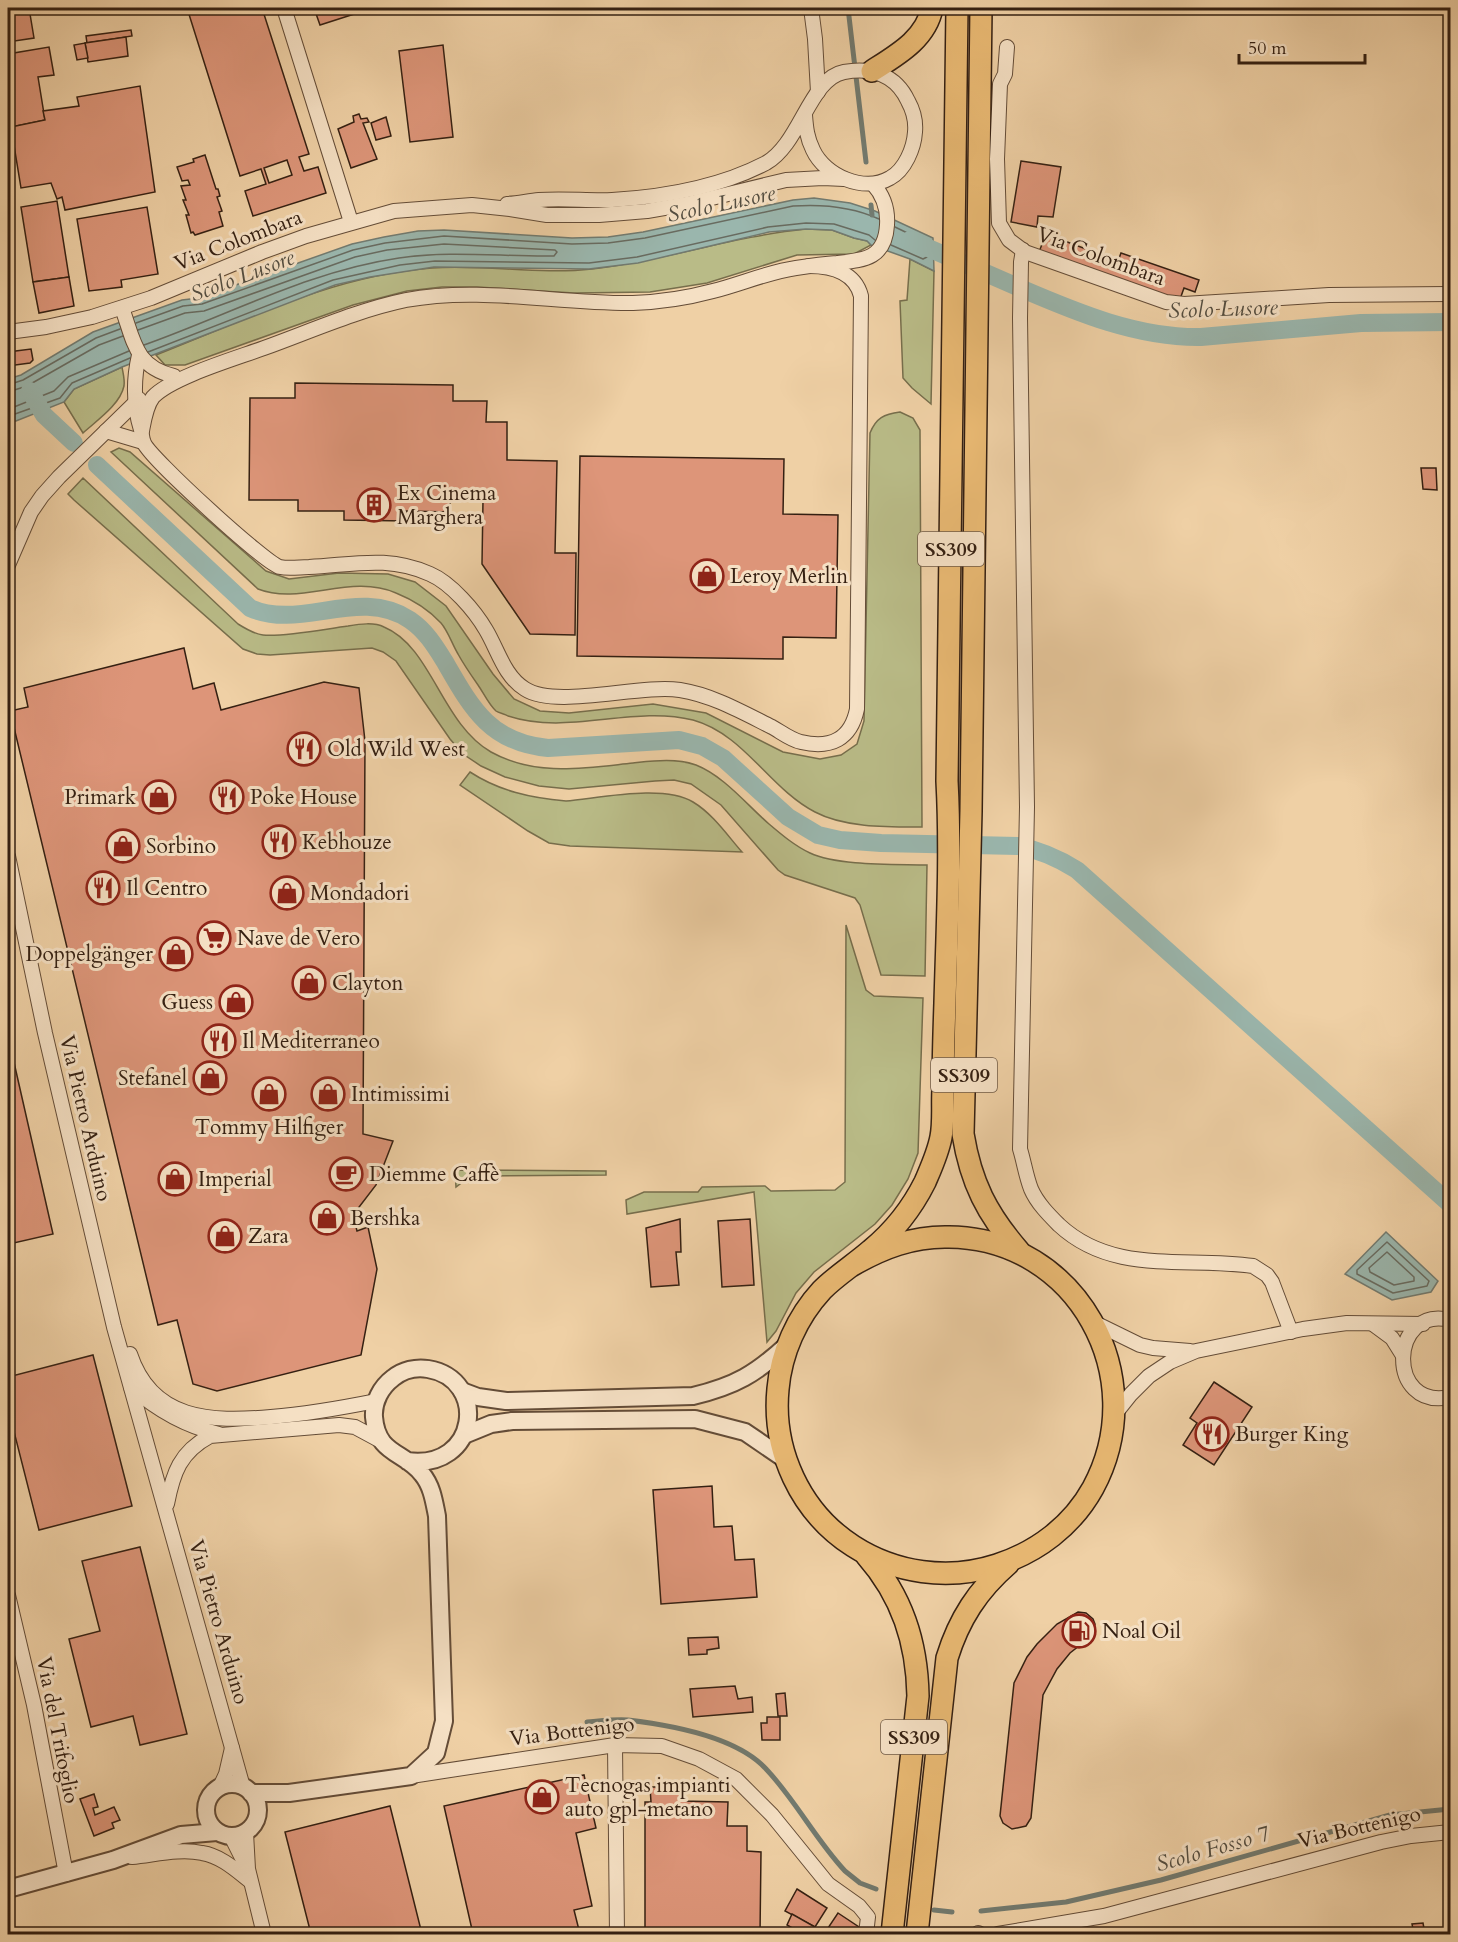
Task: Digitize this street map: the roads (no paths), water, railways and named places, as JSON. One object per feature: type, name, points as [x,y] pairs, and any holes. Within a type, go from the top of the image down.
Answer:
[{"type":"main road","points":[[868,70],[904,51],[923,30],[932,8]]},
{"type":"main road","name":"SS309","points":[[957,8],[956,226],[947,781],[949,814],[959,879],[963,1134],[967,1161],[988,1212],[1023,1255]]},
{"type":"main road","name":"SS309","points":[[892,1935],[918,1696],[918,1673],[912,1640],[902,1608],[879,1570],[864,1553],[830,1528],[816,1513],[799,1488],[786,1460],[777,1421],[777,1401],[782,1363],[797,1325],[814,1300],[835,1278],[870,1252],[902,1218],[926,1178],[941,1135],[959,879],[971,811],[981,8]]},
{"type":"main road","name":"SS309","points":[[851,1266],[874,1253],[923,1238],[974,1239],[999,1245],[1023,1255],[1055,1277],[1082,1305],[1093,1322],[1110,1366],[1115,1398],[1115,1414],[1107,1455],[1100,1475],[1082,1505],[1063,1527],[1047,1540],[1010,1561],[962,1573],[936,1574],[911,1570],[864,1553]]},
{"type":"main road","name":"SS309","points":[[917,1935],[947,1658],[970,1604],[986,1584],[1010,1561]]},
{"type":"street","points":[[284,8],[351,222]]},
{"type":"street","points":[[811,8],[818,92]]},
{"type":"street","points":[[815,39],[825,60],[842,72]]},
{"type":"street","name":"Via Colombara","points":[[1007,47],[1005,74],[1000,84],[997,159],[999,223],[1022,256],[1166,302],[1184,304],[1329,295],[1450,294]]},
{"type":"street","points":[[868,70],[891,78],[903,90],[913,111],[915,131],[910,152],[903,167],[875,187],[844,179],[829,170],[813,152],[806,133],[805,115],[827,81],[842,72],[868,70]]},
{"type":"street","name":"Via Colombara","points":[[8,332],[92,318],[262,252],[351,222],[394,211],[433,207],[488,207],[540,200],[612,200],[647,197],[738,176],[770,161],[781,151],[805,115]]},
{"type":"street","name":"Via Colombara","points":[[488,207],[547,215],[599,215],[646,211],[687,204],[786,180],[844,179]]},
{"type":"street","points":[[142,436],[147,408],[152,398],[194,373],[360,313],[407,300],[438,296],[477,296],[608,303],[653,301],[714,291],[809,266],[860,261],[881,249],[887,234],[887,210],[875,187]]},
{"type":"street","points":[[1022,256],[1020,318],[1027,813],[1020,1149],[1032,1190],[1046,1211],[1084,1244],[1107,1254],[1145,1262],[1244,1265],[1261,1270],[1272,1282],[1291,1332]]},
{"type":"street","points":[[139,355],[134,376],[134,402],[136,419],[146,447],[259,554],[279,567],[371,561],[401,565],[432,574],[460,596],[486,630],[505,669],[525,689],[546,697],[602,694],[647,688],[679,690],[709,697],[800,742],[825,744],[846,735],[854,724],[857,709],[861,296],[857,285],[845,274],[831,268],[809,266]]},
{"type":"street","points":[[122,308],[139,355],[153,369],[174,376]]},
{"type":"street","points":[[8,565],[31,512],[58,477],[134,402],[153,387],[174,376],[194,373]]},
{"type":"street","points":[[104,433],[142,436]]},
{"type":"street","name":"Via Pietro Arduino","points":[[8,856],[45,1033],[114,1327],[232,1746],[247,1790]]},
{"type":"street","points":[[1402,1354],[1409,1336],[1423,1324],[1444,1318],[1450,1320]]},
{"type":"street","points":[[1093,1322],[1140,1345],[1196,1351]]},
{"type":"street","points":[[1115,1414],[1149,1376],[1170,1362],[1196,1351],[1347,1323],[1423,1324]]},
{"type":"street","points":[[1371,1323],[1392,1338],[1402,1354],[1404,1373],[1411,1384],[1432,1397],[1450,1397]]},
{"type":"street","points":[[114,1327],[127,1344],[135,1368],[145,1385],[164,1402],[190,1414],[242,1419],[315,1413],[376,1401]]},
{"type":"street","points":[[411,1776],[436,1752],[444,1721],[437,1516],[429,1485],[421,1472],[392,1453],[381,1440],[375,1422],[376,1401],[388,1382],[410,1370],[422,1368],[446,1375],[462,1391],[478,1397],[506,1401],[693,1396],[720,1389],[748,1377],[788,1344]]},
{"type":"street","name":"Via Pietro Arduino","points":[[131,1388],[150,1404],[175,1418],[199,1429],[220,1434]]},
{"type":"street","points":[[407,1461],[421,1463],[449,1454],[464,1435],[468,1421],[467,1406],[462,1391]]},
{"type":"street","points":[[464,1435],[491,1424],[512,1421],[694,1419],[745,1432],[786,1460]]},
{"type":"street","name":"Via Pietro Arduino","points":[[166,1509],[171,1482],[177,1466],[201,1441],[210,1436],[339,1425],[355,1427],[381,1440]]},
{"type":"street","name":"Via del Trifoglio","points":[[8,1595],[40,1737],[66,1874]]},
{"type":"street","points":[[615,1745],[617,1935]]},
{"type":"street","name":"Via Bottenigo","points":[[247,1790],[289,1793],[615,1745],[662,1746],[699,1759],[736,1779],[772,1815],[828,1884],[859,1906],[868,1917],[866,1935]]},
{"type":"street","name":"Via Pietro Arduino","points":[[220,1787],[226,1774],[232,1746]]},
{"type":"street","points":[[8,1889],[121,1857],[181,1835],[231,1834],[254,1823],[257,1816],[255,1800],[247,1790],[228,1785],[220,1787],[210,1797],[206,1810],[207,1819],[231,1834],[249,1875],[264,1935]]},
{"type":"street","name":"Via Bottenigo","points":[[257,1816],[266,1806],[289,1793]]},
{"type":"street","points":[[181,1835],[206,1810]]},
{"type":"street","name":"Via Bottenigo","points":[[998,1935],[1104,1916],[1380,1842],[1450,1832]]},
{"type":"street","points":[[121,1857],[172,1852],[202,1853],[249,1875]]},
{"type":"water","points":[[814,198],[850,203],[875,211],[933,238],[934,271],[910,259],[871,245],[867,241],[832,230],[806,229],[769,232],[638,263],[589,269],[434,267],[370,277],[335,285],[122,367],[74,389],[64,402],[16,421],[8,421],[8,379],[21,375],[93,332],[182,300],[199,298],[352,244],[418,231],[444,230],[572,238],[608,237],[643,232],[793,200]]},
{"type":"water","points":[[1386,1232],[1438,1281],[1431,1292],[1392,1300],[1345,1274]]},
{"type":"waterway","points":[[848,8],[866,162]]},
{"type":"waterway","points":[[871,205],[872,215]]},
{"type":"waterway","name":"Scolo Lusore","points":[[910,240],[1086,315],[1131,329],[1154,333],[1201,337],[1361,323],[1450,322]]},
{"type":"waterway","points":[[30,391],[44,415],[74,443]]},
{"type":"waterway","points":[[97,465],[250,608],[269,614],[289,615],[350,607],[371,607],[391,611],[410,620],[434,645],[474,708],[485,720],[511,739],[528,745],[548,748],[679,740],[702,746],[723,758],[788,817],[818,835],[840,840],[881,843],[1018,846],[1041,852],[1063,862],[1077,870],[1450,1204]]},
{"type":"waterway","name":"Scolo Fosso 7","points":[[587,1722],[623,1720],[663,1725],[683,1729],[739,1749],[767,1770],[845,1871],[860,1883],[876,1889]]},
{"type":"waterway","name":"Scolo Fosso 7","points":[[981,1911],[1066,1902],[1161,1880],[1390,1815],[1450,1809]]},
{"type":"waterway","name":"Scolo Fosso 7","points":[[934,1910],[952,1912]]},
{"type":"place","name":"Ex Cinema Marghera","points":[[374,505]]},
{"type":"place","name":"Leroy Merlin","points":[[707,576]]},
{"type":"place","name":"Old Wild West","points":[[304,749]]},
{"type":"place","name":"Primark","points":[[159,797]]},
{"type":"place","name":"Poke House","points":[[227,797]]},
{"type":"place","name":"Kebhouze","points":[[279,842]]},
{"type":"place","name":"Sorbino","points":[[123,846]]},
{"type":"place","name":"Il Centro","points":[[103,888]]},
{"type":"place","name":"Mondadori","points":[[287,893]]},
{"type":"place","name":"Nave de Vero","points":[[214,938]]},
{"type":"place","name":"Doppelgänger","points":[[176,954]]},
{"type":"place","name":"Clayton","points":[[309,983]]},
{"type":"place","name":"Guess","points":[[236,1002]]},
{"type":"place","name":"Il Mediterraneo","points":[[219,1041]]},
{"type":"place","name":"Stefanel","points":[[210,1078]]},
{"type":"place","name":"Tommy Hilfiger","points":[[269,1094]]},
{"type":"place","name":"Intimissimi","points":[[328,1094]]},
{"type":"place","name":"Diemme Caffè","points":[[346,1174]]},
{"type":"place","name":"Imperial","points":[[175,1179]]},
{"type":"place","name":"Bershka","points":[[327,1218]]},
{"type":"place","name":"Zara","points":[[225,1236]]},
{"type":"place","name":"Burger King","points":[[1212,1434]]},
{"type":"place","name":"Noal Oil","points":[[1079,1631]]},
{"type":"place","name":"Tecnogas impianti auto gpl-metano","points":[[542,1797]]}]
